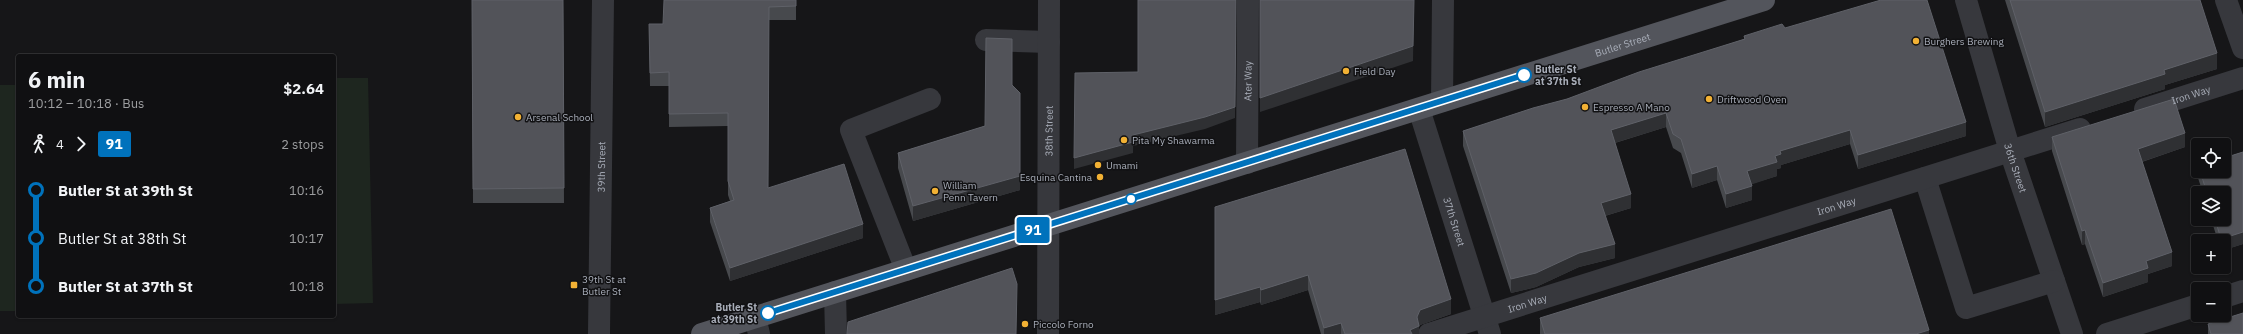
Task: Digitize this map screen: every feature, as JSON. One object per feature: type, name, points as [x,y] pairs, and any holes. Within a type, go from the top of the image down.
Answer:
[{"type":"main road","name":"Butler Street","points":[[702,334],[757,326],[835,292],[1764,0]]},
{"type":"street","name":"39th Street","points":[[599,334],[603,0]]},
{"type":"street","name":"38th Street","points":[[1048,334],[1049,0]]},
{"type":"street","name":"Ater Way","points":[[1247,163],[1248,0]]},
{"type":"street","points":[[1442,101],[1443,0]]},
{"type":"street","name":"36th Street","points":[[1966,0],[2010,151],[2072,334]]},
{"type":"street","points":[[2226,0],[2243,48]]},
{"type":"street","points":[[986,40],[1049,42]]},
{"type":"street","name":"Iron Way","points":[[2124,116],[2243,78]]},
{"type":"street","points":[[906,270],[850,130],[930,99]]},
{"type":"street","name":"37th Street","points":[[1419,108],[1487,325]]},
{"type":"street","name":"Iron Way","points":[[1429,334],[1487,325],[1925,178],[2101,123]]},
{"type":"street","points":[[1925,178],[1966,308],[2054,281]]},
{"type":"street","points":[[2231,295],[2243,291]]},
{"type":"street","points":[[835,292],[836,334]]},
{"type":"street","points":[[2107,334],[2191,307]]},
{"type":"shaded area","points":[[336,78],[368,78],[373,303],[336,304]]},
{"type":"shaded area","points":[[0,85],[16,85],[16,311],[0,311]]},
{"type":"building","name":"Arsenal School","points":[[472,0],[563,0],[564,188],[473,189]]},
{"type":"building","points":[[664,0],[796,0],[796,6],[769,7],[768,188],[844,164],[863,224],[730,268],[710,208],[734,200],[728,181],[728,113],[669,114],[669,72],[650,73],[649,24],[663,24]]},
{"type":"building","points":[[1138,0],[1236,0],[1235,107],[1205,117],[1133,135],[1133,142],[1074,158],[1075,73],[1138,72]]},
{"type":"building","points":[[1260,0],[1414,0],[1413,46],[1260,98]]},
{"type":"building","points":[[1881,0],[1927,0],[1966,122],[1858,155],[1850,130],[1780,151],[1781,154],[1775,156],[1777,162],[1747,171],[1752,186],[1726,194],[1717,166],[1692,174],[1681,139],[1673,134],[1666,113],[1611,130],[1631,194],[1601,203],[1615,244],[1579,253],[1536,273],[1511,279],[1463,131],[1533,108],[1567,99],[1639,72],[1745,39],[1744,36],[1782,24],[1785,28]]},
{"type":"building","points":[[2010,0],[2200,0],[2217,53],[2164,70],[2165,74],[2045,112]]},
{"type":"building","points":[[986,38],[1012,39],[1012,85],[1020,93],[1020,176],[913,206],[898,153],[985,126]]},
{"type":"building","points":[[2174,99],[2185,133],[2138,149],[2172,252],[2146,261],[2148,268],[2103,283],[2085,230],[2082,231],[2052,137]]},
{"type":"building","points":[[1405,149],[1451,299],[1420,310],[1417,317],[1419,326],[1410,330],[1412,334],[1345,334],[1341,323],[1324,328],[1308,275],[1261,290],[1260,287],[1215,300],[1215,207]]},
{"type":"building","points":[[2243,152],[2243,232],[2231,236],[2231,234],[2220,234],[2217,226],[2231,226],[2231,186],[2205,186],[2202,178],[2231,178],[2231,156]]},
{"type":"building","points":[[1891,209],[1929,330],[1916,334],[1545,334],[1540,318]]},
{"type":"building","points":[[1012,268],[1017,284],[1016,334],[847,334],[848,322]]},
{"type":"building","points":[[2243,313],[2243,334],[2211,334],[2208,324],[2214,322],[2231,322],[2231,317]]},
{"type":"bus line","name":"91","points":[[768,313],[1524,75]]},
{"type":"place","name":"Burghers Brewing","points":[[1916,41]]},
{"type":"place","name":"Field Day","points":[[1346,71]]},
{"type":"place","name":"Butler St at 37th St","points":[[1524,75]]},
{"type":"place","name":"Driftwood Oven","points":[[1709,99]]},
{"type":"place","name":"Espresso A Mano","points":[[1585,107]]},
{"type":"place","name":"Arsenal School","points":[[518,117]]},
{"type":"place","name":"Pita My Shawarma","points":[[1124,140]]},
{"type":"place","name":"Umami","points":[[1098,165]]},
{"type":"place","name":"Esquina Cantina","points":[[1100,177]]},
{"type":"place","name":"William Penn Tavern","points":[[935,191]]},
{"type":"place","name":"39th St at Butler St","points":[[574,285]]},
{"type":"place","name":"Butler St at 39th St","points":[[768,313]]},
{"type":"place","name":"Piccolo Forno","points":[[1025,324]]}]
